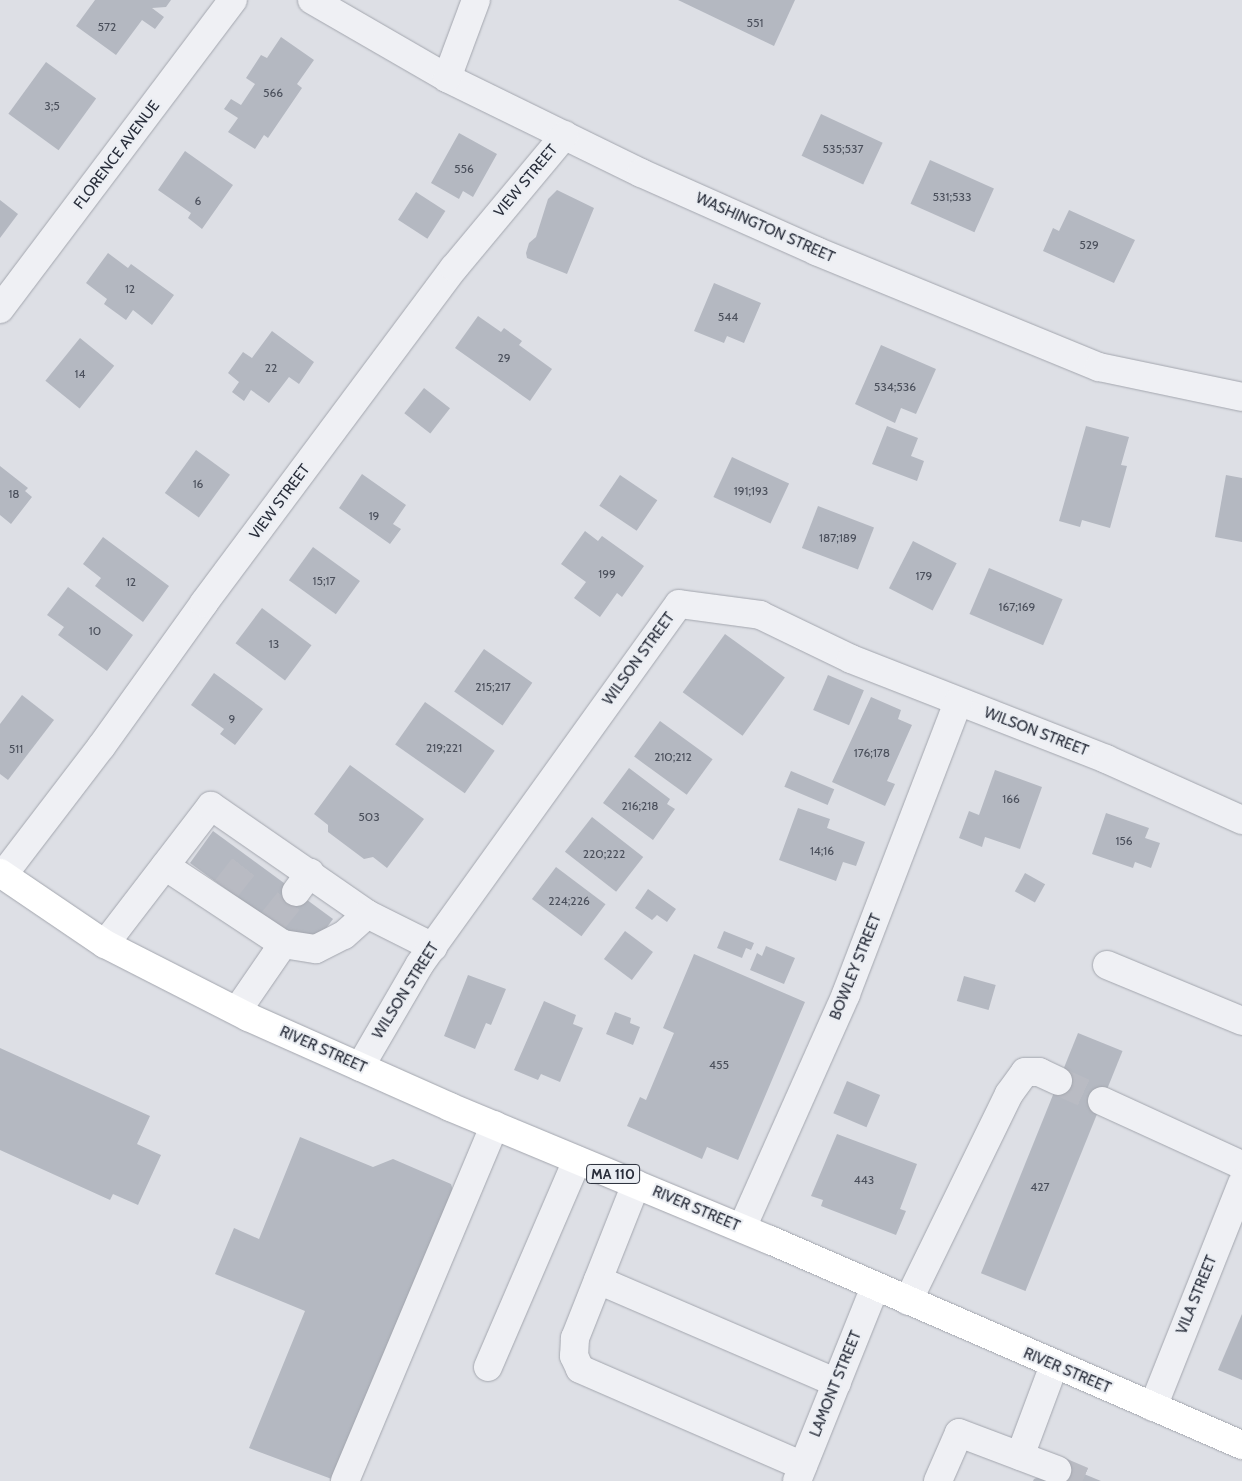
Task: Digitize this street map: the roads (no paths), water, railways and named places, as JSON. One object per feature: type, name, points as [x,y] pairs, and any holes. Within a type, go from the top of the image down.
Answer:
[{"type":"main road","name":"RIVER STREET","points":[[1,874],[105,944],[237,1011],[495,1126],[742,1228],[1242,1445]]},
{"type":"street","name":"FLORENCE AVENUE","points":[[0,310],[233,0]]},
{"type":"street","name":"WASHINGTON STREET","points":[[312,0],[448,78],[565,135],[816,251],[1090,363],[1242,397]]},
{"type":"street","points":[[448,78],[476,0]]},
{"type":"street","name":"VIEW STREET","points":[[1,874],[101,748],[204,603],[454,268],[565,135]]},
{"type":"street","name":"WILSON STREET","points":[[360,1066],[433,947],[678,604],[760,615],[851,659],[1106,759],[1242,820]]},
{"type":"street","name":"BOWLEY STREET","points":[[742,1228],[846,994],[958,702]]},
{"type":"street","points":[[105,944],[211,806],[257,850],[303,883],[433,947]]},
{"type":"street","points":[[165,866],[221,895],[273,933],[316,949],[344,935],[367,914]]},
{"type":"street","points":[[237,1011],[273,933]]},
{"type":"street","points":[[1107,965],[1242,1021]]},
{"type":"street","points":[[908,1301],[1009,1094],[1025,1072],[1039,1072],[1058,1081]]},
{"type":"street","points":[[1102,1101],[1242,1165]]},
{"type":"street","points":[[345,1481],[495,1126]]},
{"type":"street","points":[[488,1367],[577,1160]]},
{"type":"street","name":"VILA STREET","points":[[1153,1407],[1242,1183]]},
{"type":"street","points":[[636,1184],[575,1338],[574,1356],[580,1369],[800,1473]]},
{"type":"street","points":[[598,1280],[837,1383]]},
{"type":"street","name":"LAMONT STREET","points":[[800,1473],[876,1287]]},
{"type":"street","points":[[1020,1456],[1054,1365]]},
{"type":"street","points":[[938,1481],[959,1433],[1057,1470]]},
{"type":"tunnel","points":[[226,889],[250,858]]},
{"type":"tunnel","points":[[271,923],[296,892]]},
{"type":"tunnel","points":[[1058,1081],[1102,1101]]},
{"type":"tunnel","points":[[1057,1470],[1083,1481]]}]
